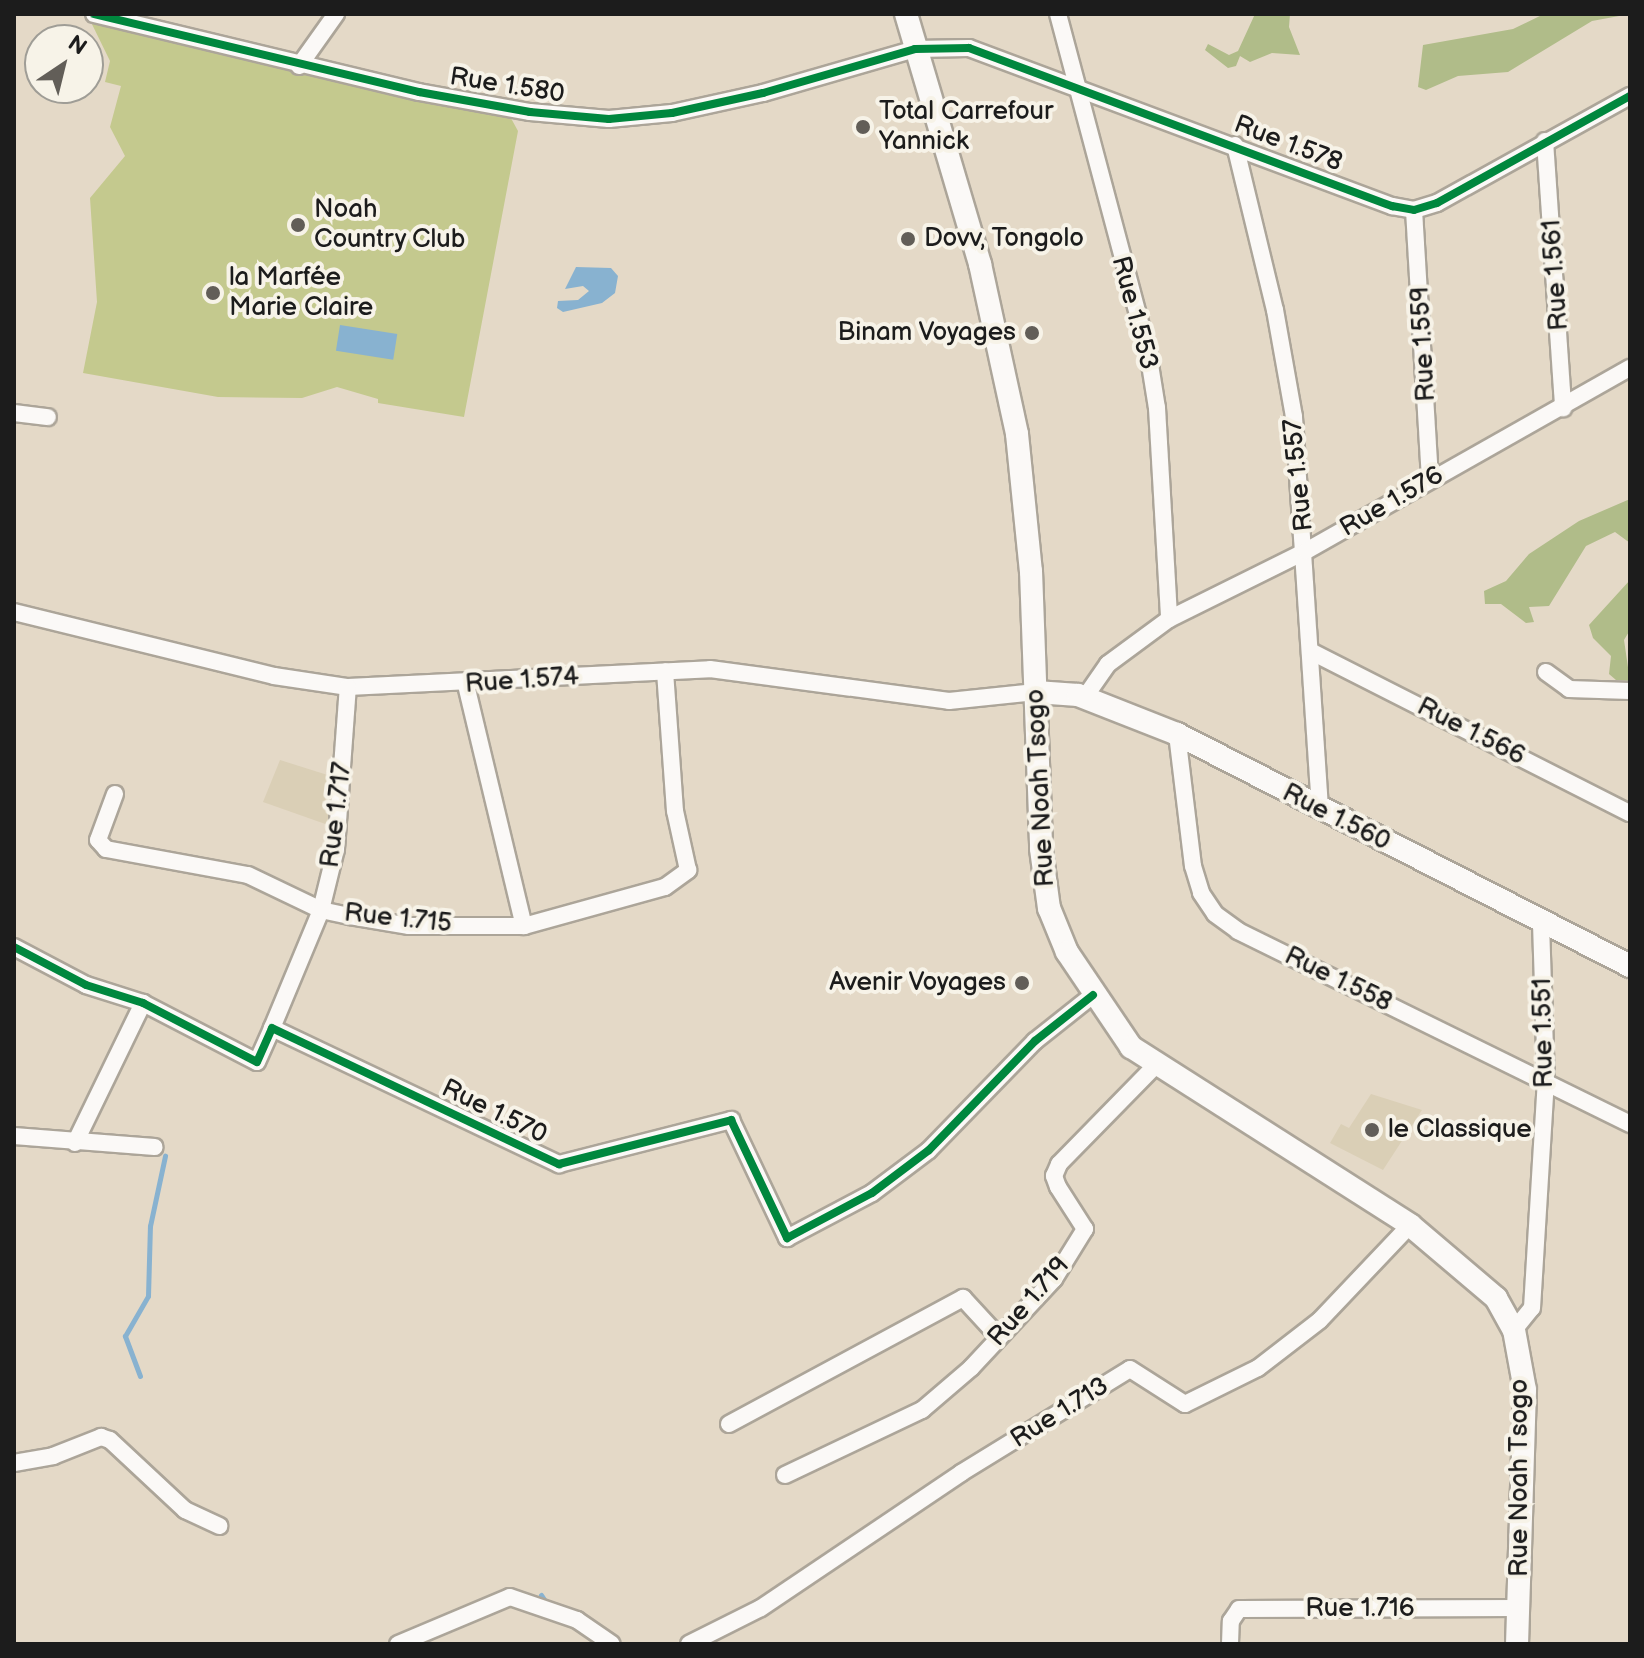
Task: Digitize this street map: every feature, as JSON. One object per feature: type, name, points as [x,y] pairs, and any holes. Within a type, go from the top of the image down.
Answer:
[{"type":"main road","name":"Rue Noah Tsogo","points":[[906,14],[1002,353],[1031,571],[1041,849],[1049,908],[1093,995],[1131,1047],[1155,1066],[1410,1225],[1496,1298],[1514,1330],[1525,1390],[1517,1644]]},
{"type":"main road","name":"Rue 1.560","points":[[1036,692],[1085,697],[1177,734],[1320,810],[1630,966]]},
{"type":"street","name":"Rue 1.580","points":[[94,14],[299,66],[517,110],[609,119],[672,113],[763,93],[915,49]]},
{"type":"street","points":[[299,66],[336,14]]},
{"type":"street","name":"Rue 1.553","points":[[1058,14],[1074,85],[1148,352],[1157,408],[1169,619]]},
{"type":"street","name":"Rue 1.578","points":[[915,49],[969,48],[1392,206],[1414,210]]},
{"type":"street","points":[[1414,210],[1437,203],[1630,96]]},
{"type":"street","name":"Rue 1.561","points":[[1545,141],[1563,408]]},
{"type":"street","name":"Rue 1.557","points":[[1235,145],[1275,310],[1294,417],[1306,551],[1320,810]]},
{"type":"street","name":"Rue 1.559","points":[[1414,210],[1430,479]]},
{"type":"street","name":"Rue 1.576","points":[[1085,697],[1108,664],[1169,619],[1306,551],[1630,368]]},
{"type":"street","points":[[14,413],[48,417]]},
{"type":"street","name":"Rue 1.574","points":[[14,612],[274,676],[348,687],[466,685],[665,671],[755,673],[949,701],[1036,692]]},
{"type":"street","name":"Rue 1.566","points":[[1312,652],[1630,813]]},
{"type":"street","name":"Rue 1.715","points":[[115,794],[98,840],[106,849],[248,875],[321,910],[409,926],[524,926],[665,887],[688,870],[675,811],[665,671]]},
{"type":"street","points":[[1546,672],[1569,689],[1630,691]]},
{"type":"street","points":[[466,685],[524,926]]},
{"type":"street","name":"Rue 1.717","points":[[272,1028],[321,910],[338,835],[348,687]]},
{"type":"street","name":"Rue 1.558","points":[[1177,734],[1193,866],[1201,893],[1215,914],[1238,931],[1630,1124]]},
{"type":"street","name":"Rue 1.551","points":[[1514,1330],[1532,1308],[1546,1082],[1541,921]]},
{"type":"street","points":[[14,947],[86,985],[143,1003],[257,1062],[272,1028]]},
{"type":"street","name":"Rue 1.570","points":[[272,1028],[559,1164],[731,1120],[787,1238],[872,1193],[929,1150],[1035,1041],[1093,995]]},
{"type":"street","points":[[75,1143],[143,1003]]},
{"type":"street","name":"Rue 1.719","points":[[785,1475],[922,1410],[999,1337],[1054,1279],[1085,1229],[1058,1187],[1054,1176],[1059,1164],[1155,1066]]},
{"type":"street","points":[[14,1136],[155,1147]]},
{"type":"street","name":"Rue 1.713","points":[[689,1644],[761,1608],[961,1473],[1130,1369],[1185,1404],[1258,1368],[1320,1320],[1410,1225]]},
{"type":"street","points":[[729,1424],[963,1298],[999,1337]]},
{"type":"street","points":[[14,1463],[53,1456],[101,1437],[110,1440],[185,1510],[220,1526]]},
{"type":"street","points":[[398,1644],[510,1597],[577,1620],[612,1644]]},
{"type":"street","name":"Rue 1.716","points":[[1230,1644],[1231,1621],[1239,1609],[1518,1608]]},
{"type":"shaded area","points":[[280,760],[337,778],[331,826],[263,802]]},
{"type":"shaded area","name":"le Classique","points":[[1371,1094],[1422,1110],[1383,1170],[1330,1143],[1341,1124],[1349,1128]]},
{"type":"green space","name":"Noah Country Club","points":[[87,14],[506,109],[518,131],[464,417],[378,403],[378,399],[337,387],[302,398],[218,397],[83,373],[97,302],[90,198],[125,156],[110,127],[121,86],[105,82],[110,61],[104,49],[104,24],[92,24]]},
{"type":"green space","points":[[1255,14],[1290,14],[1289,27],[1300,55],[1272,53],[1250,62],[1240,56],[1236,66],[1228,68],[1205,50],[1208,44],[1229,55],[1238,51]]},
{"type":"green space","points":[[1544,14],[1630,14],[1592,21],[1508,72],[1458,76],[1426,90],[1418,87],[1423,45],[1513,29]]},
{"type":"green space","points":[[1630,499],[1630,543],[1615,532],[1586,546],[1549,606],[1529,607],[1534,622],[1526,623],[1501,604],[1485,604],[1484,591],[1506,581],[1529,554],[1579,521]]},
{"type":"green space","points":[[1630,580],[1630,630],[1624,640],[1630,681],[1616,680],[1609,674],[1611,656],[1593,638],[1589,625]]},
{"type":"water","points":[[576,267],[611,268],[618,276],[615,293],[602,303],[563,312],[557,308],[558,301],[578,300],[589,291],[583,286],[565,289]]},
{"type":"water","points":[[340,325],[397,334],[393,360],[336,351]]},
{"type":"waterway","points":[[140,1376],[125,1336],[148,1296],[150,1226],[165,1156]]},
{"type":"waterway","points":[[541,1595],[547,1604]]},
{"type":"cycle path","points":[[94,14],[419,92],[530,112],[609,119],[672,113],[763,93],[915,49],[969,48],[1392,206],[1414,210],[1437,203],[1630,96]]},
{"type":"cycle path","points":[[14,947],[86,985],[143,1003],[257,1062],[272,1028],[559,1164],[731,1120],[787,1238],[872,1193],[929,1150],[1035,1041],[1093,995]]},
{"type":"place","name":"Total Carrefour Yannick","points":[[863,127]]},
{"type":"place","name":"Noah Country Club","points":[[298,225]]},
{"type":"place","name":"Dovv, Tongolo","points":[[908,239]]},
{"type":"place","name":"la Marfée Marie Claire","points":[[213,293]]},
{"type":"place","name":"Binam Voyages","points":[[1032,333]]},
{"type":"place","name":"Avenir Voyages","points":[[1022,983]]},
{"type":"place","name":"le Classique","points":[[1372,1130]]}]
